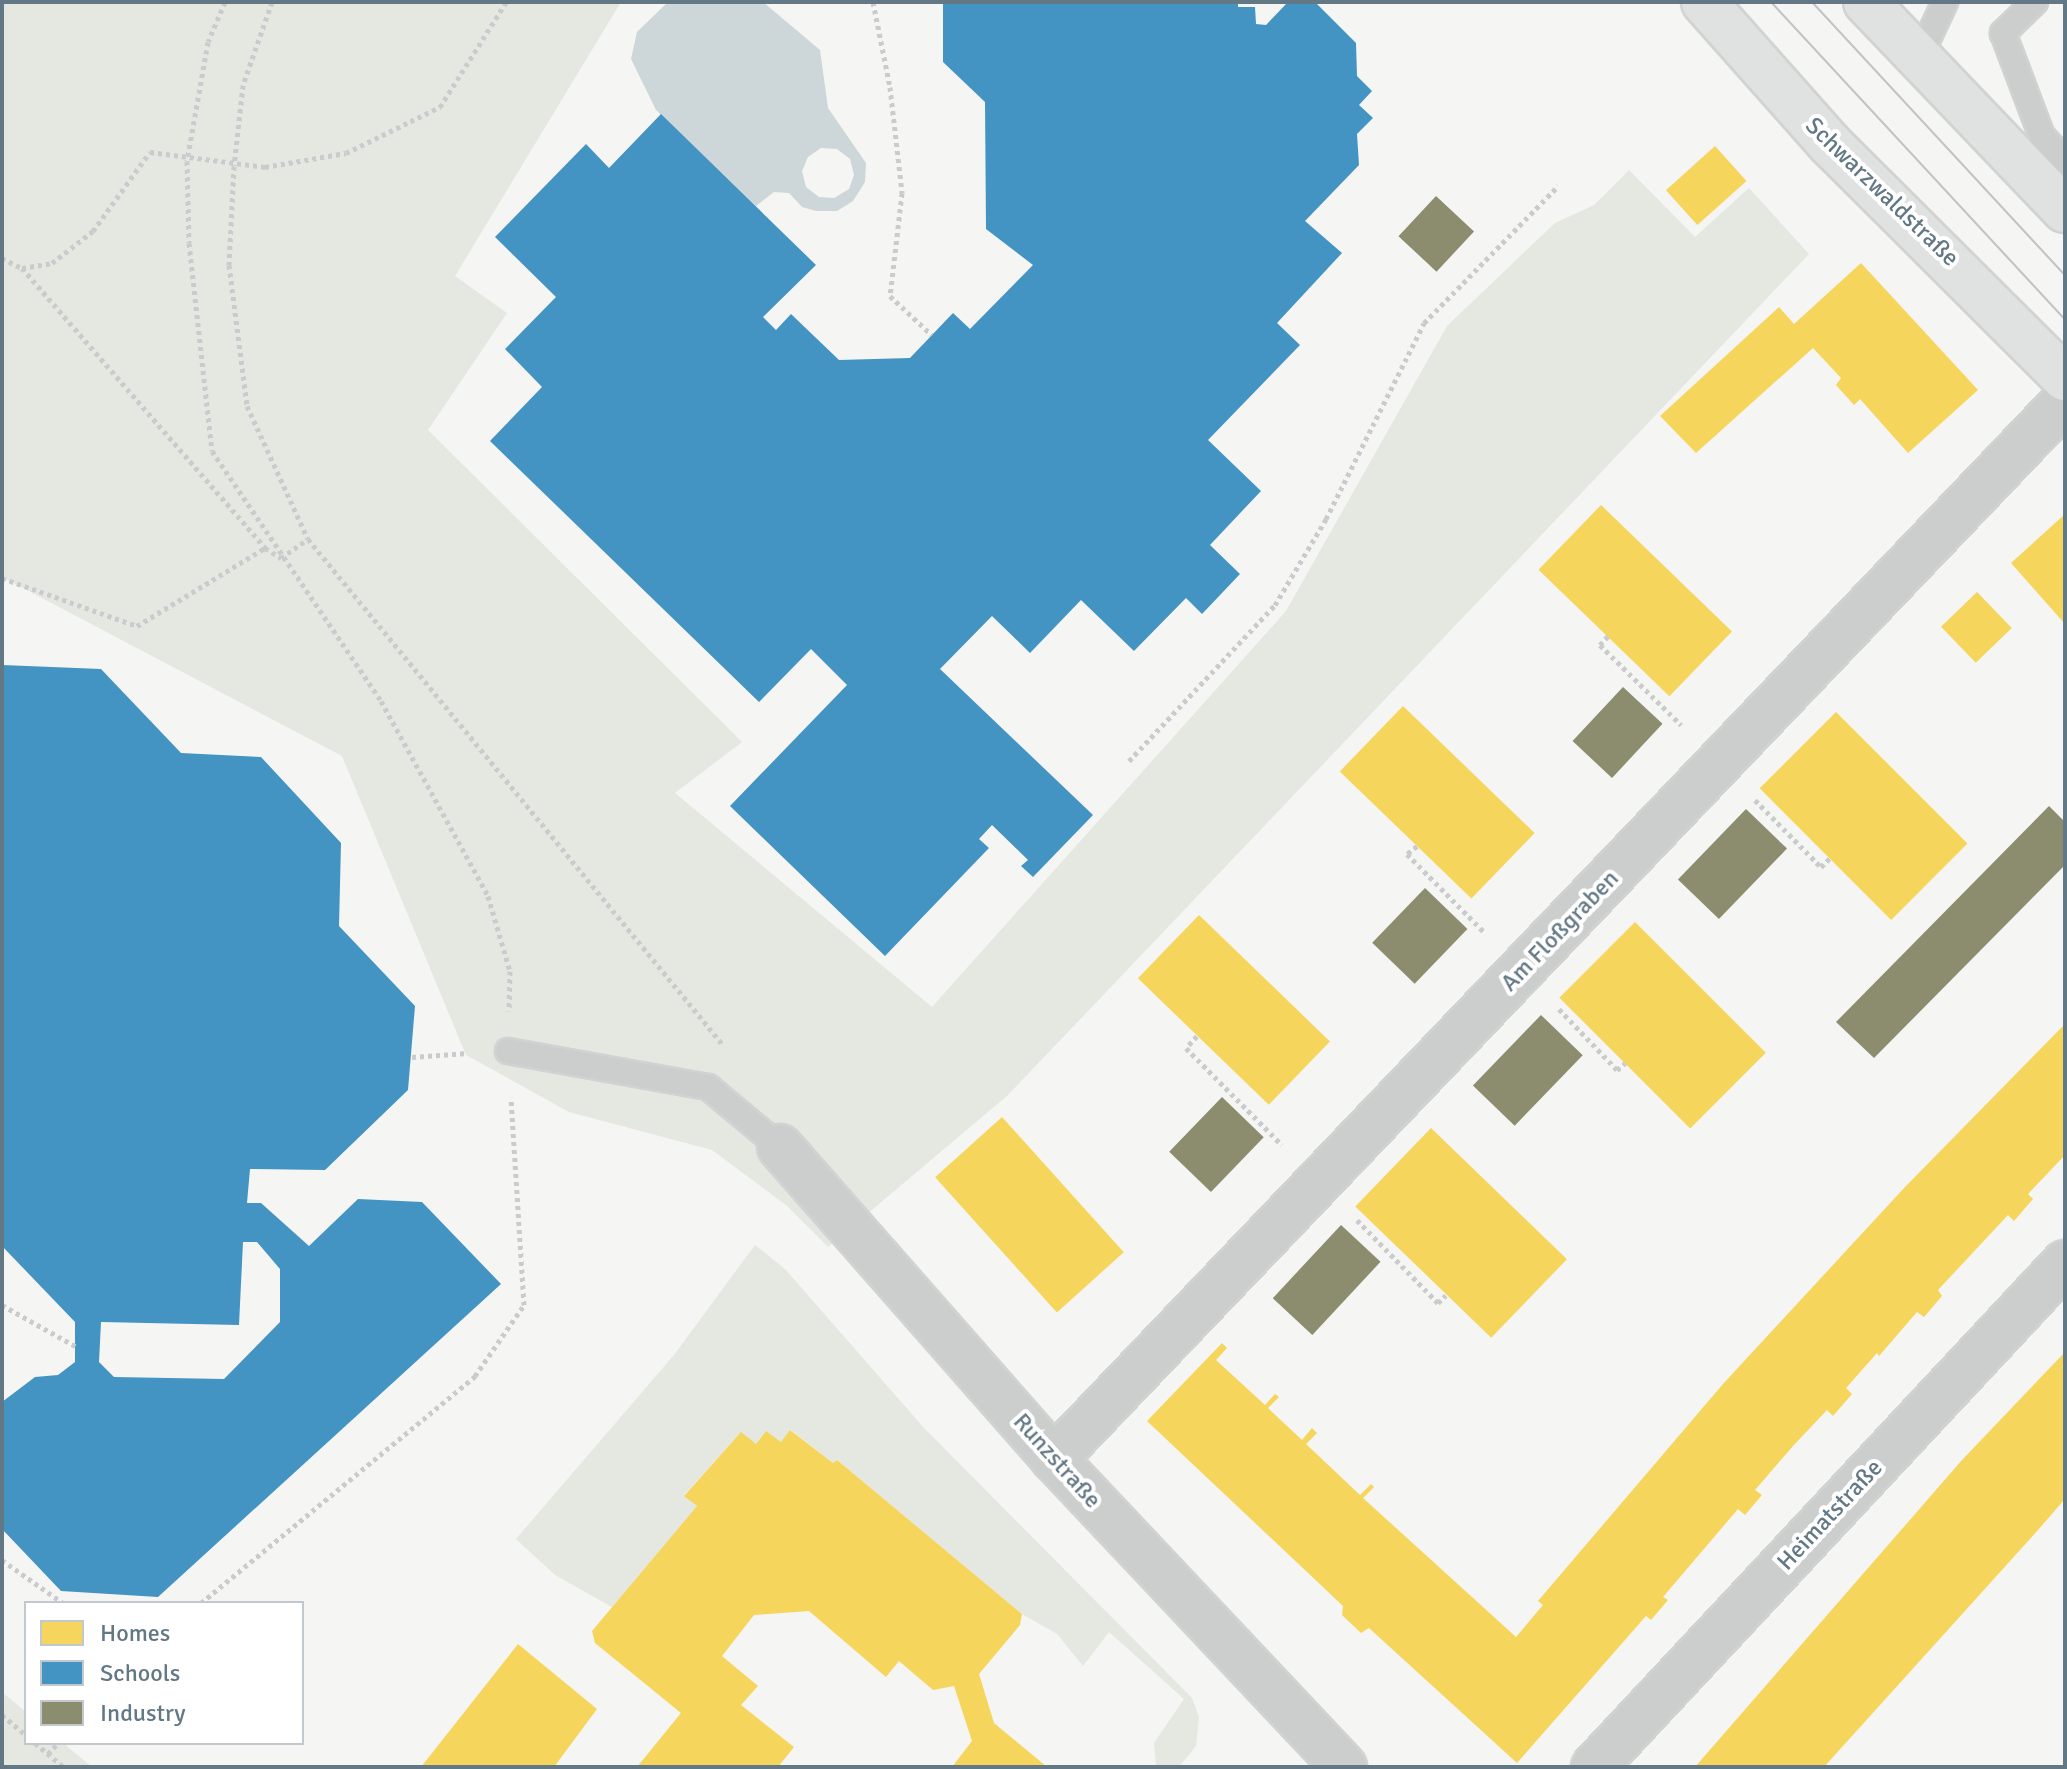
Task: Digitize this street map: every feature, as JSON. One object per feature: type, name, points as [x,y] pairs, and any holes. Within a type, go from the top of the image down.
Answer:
[{"type":"main road","name":"Schwarzwaldstraße","points":[[1704,2],[1829,143],[1967,275],[2065,378]]},
{"type":"main road","points":[[1866,2],[1918,60],[2065,210]]},
{"type":"street","name":"Am Floßgraben","points":[[1054,1459],[2065,401]]},
{"type":"street","name":"Runzstraße","points":[[780,1147],[1054,1459],[1327,1762]]},
{"type":"street","name":"Heimatstraße","points":[[1594,1767],[2065,1263]]},
{"type":"lane","points":[[1918,60],[1945,2]]},
{"type":"lane","points":[[2035,2],[2003,33],[2042,136],[2065,161]]},
{"type":"lane","points":[[508,1051],[708,1087],[780,1147]]},
{"type":"path","points":[[203,1601],[475,1376],[524,1305],[508,1051],[510,971],[488,896],[381,701],[281,558],[212,451],[189,243],[187,161],[208,42],[225,2]]},
{"type":"path","points":[[272,2],[243,85],[234,166],[229,265],[247,406],[308,539],[714,1030],[729,1056]]},
{"type":"path","points":[[22,268],[52,263],[93,231],[150,152],[187,161],[265,167],[346,153],[440,107],[506,2]]},
{"type":"path","points":[[873,2],[890,87],[902,193],[890,296],[932,335]]},
{"type":"path","points":[[1129,761],[1275,605],[1326,519],[1424,323],[1558,186]]},
{"type":"path","points":[[2,258],[22,268],[265,548],[281,558]]},
{"type":"path","points":[[281,558],[308,539]]},
{"type":"path","points":[[2,578],[137,626],[265,548]]},
{"type":"path","points":[[412,1057],[508,1051]]},
{"type":"path","points":[[2,1305],[75,1346]]},
{"type":"path","points":[[2,1560],[60,1601]]},
{"type":"path","points":[[2,1715],[24,1733]]},
{"type":"path","points":[[37,1745],[64,1767]]},
{"type":"path","points":[[48,1754],[56,1745]]},
{"type":"shaded area","points":[[2,2],[621,2],[455,276],[507,313],[428,430],[742,742],[675,793],[932,1007],[1286,611],[1447,326],[1555,223],[1594,205],[1629,170],[1695,237],[1749,188],[1809,254],[1008,1095],[828,1247],[786,1205],[712,1150],[569,1112],[466,1055],[342,756],[2,577]]},
{"type":"shaded area","points":[[668,2],[763,2],[820,50],[828,108],[866,163],[865,182],[853,201],[837,211],[816,211],[802,207],[789,193],[774,192],[756,206],[656,110],[631,59],[637,32]],"holes":[[[821,148],[837,149],[850,159],[854,175],[849,189],[834,198],[819,197],[806,187],[802,171],[808,157]]]},
{"type":"shaded area","points":[[755,1245],[785,1269],[924,1428],[1192,1698],[1199,1717],[1196,1746],[1179,1767],[1156,1767],[1154,1743],[1184,1699],[1109,1632],[1083,1666],[1057,1634],[1022,1614],[837,1460],[833,1463],[791,1430],[781,1442],[765,1432],[756,1444],[740,1433],[684,1495],[697,1506],[612,1607],[555,1575],[516,1539],[674,1355]]},
{"type":"shaded area","points":[[2,1692],[24,1710],[24,1745],[65,1745],[92,1767],[2,1767]]},
{"type":"building: Homes","points":[[1715,146],[1746,181],[1697,225],[1666,190]]},
{"type":"building: Homes","points":[[1861,263],[1978,390],[1908,453],[1860,399],[1854,405],[1836,385],[1841,378],[1813,348],[1696,453],[1660,416],[1779,307],[1794,324]]},
{"type":"building: Homes","points":[[1601,505],[1732,631],[1669,696],[1538,570]]},
{"type":"building: Homes","points":[[2065,514],[2065,624],[2011,563]]},
{"type":"building: Homes","points":[[1977,592],[2012,628],[1976,663],[1941,627]]},
{"type":"building: Homes","points":[[1403,706],[1535,833],[1471,899],[1340,771]]},
{"type":"building: Homes","points":[[1836,712],[1968,844],[1891,920],[1760,788]]},
{"type":"building: Homes","points":[[1199,915],[1330,1041],[1269,1105],[1138,978]]},
{"type":"building: Homes","points":[[1635,922],[1766,1053],[1690,1128],[1559,998]]},
{"type":"building: Homes","points":[[2065,1024],[2065,1155],[2028,1194],[2033,1199],[2014,1221],[2008,1215],[1938,1290],[1942,1296],[1924,1317],[1917,1312],[1879,1356],[1877,1353],[1846,1388],[1852,1394],[1833,1416],[1827,1410],[1793,1446],[1755,1490],[1762,1495],[1745,1515],[1738,1509],[1663,1597],[1668,1600],[1651,1620],[1646,1616],[1517,1763],[1369,1628],[1361,1633],[1342,1615],[1343,1606],[1147,1421],[1222,1343],[1227,1348],[1216,1360],[1265,1405],[1275,1394],[1279,1397],[1268,1408],[1302,1440],[1312,1428],[1317,1433],[1306,1444],[1360,1495],[1371,1484],[1374,1487],[1363,1498],[1516,1637],[1543,1605],[1538,1601],[1723,1384],[1905,1187]]},
{"type":"building: Homes","points":[[1002,1117],[1124,1252],[1057,1312],[935,1177]]},
{"type":"building: Homes","points":[[1431,1128],[1567,1259],[1491,1338],[1355,1206]]},
{"type":"building: Homes","points":[[2065,1352],[2065,1499],[2038,1530],[1824,1767],[1695,1767],[1962,1460]]},
{"type":"building: Homes","points":[[790,1430],[833,1463],[837,1460],[1022,1614],[1020,1625],[979,1674],[994,1723],[1047,1767],[952,1767],[972,1741],[954,1686],[933,1690],[899,1661],[886,1677],[809,1611],[754,1615],[722,1656],[758,1686],[741,1705],[794,1747],[778,1767],[637,1767],[681,1713],[595,1643],[592,1631],[697,1506],[684,1496],[741,1432],[756,1444],[766,1431],[781,1442]]},
{"type":"building: Homes","points":[[518,1644],[597,1709],[554,1767],[421,1767]]},
{"type":"building: Schools","points":[[943,2],[1238,2],[1238,7],[1255,7],[1256,24],[1266,25],[1288,2],[1315,2],[1356,43],[1357,76],[1372,91],[1359,105],[1373,118],[1357,134],[1359,165],[1305,221],[1342,253],[1277,323],[1300,345],[1208,440],[1261,491],[1210,545],[1240,574],[1202,614],[1186,598],[1134,651],[1081,600],[1030,653],[992,616],[940,669],[1093,815],[1033,877],[1021,866],[1028,860],[992,825],[979,839],[989,848],[885,956],[730,806],[847,685],[811,649],[759,702],[490,441],[542,387],[505,349],[556,297],[495,237],[586,144],[609,168],[661,114],[816,265],[763,317],[776,330],[791,314],[839,360],[910,358],[953,313],[970,329],[1033,265],[986,229],[985,102],[943,62]]},
{"type":"building: Schools","points":[[2,665],[101,669],[181,753],[261,757],[341,843],[339,926],[415,1006],[408,1090],[325,1170],[250,1169],[247,1203],[261,1203],[309,1246],[358,1199],[422,1202],[501,1284],[158,1597],[61,1591],[2,1529],[2,1402],[35,1377],[58,1375],[75,1362],[75,1322],[2,1246]],"holes":[[[243,1242],[257,1242],[280,1269],[280,1322],[224,1379],[114,1377],[99,1362],[101,1322],[239,1325]]]},
{"type":"building: Industry","points":[[1436,196],[1474,231],[1437,272],[1398,236]]},
{"type":"building: Industry","points":[[1623,687],[1662,724],[1612,778],[1573,741]]},
{"type":"building: Industry","points":[[2049,806],[2065,822],[2065,865],[1874,1058],[1836,1022]]},
{"type":"building: Industry","points":[[1746,809],[1787,849],[1719,919],[1678,879]]},
{"type":"building: Industry","points":[[1425,888],[1467,929],[1415,984],[1372,943]]},
{"type":"building: Industry","points":[[1541,1015],[1583,1055],[1515,1126],[1473,1085]]},
{"type":"building: Industry","points":[[1222,1097],[1264,1137],[1211,1192],[1169,1152]]},
{"type":"building: Industry","points":[[1341,1225],[1380,1262],[1312,1335],[1273,1298]]},
{"type":"tram line","points":[[1771,2],[2065,319]]},
{"type":"tram line","points":[[1812,2],[2065,275]]}]
